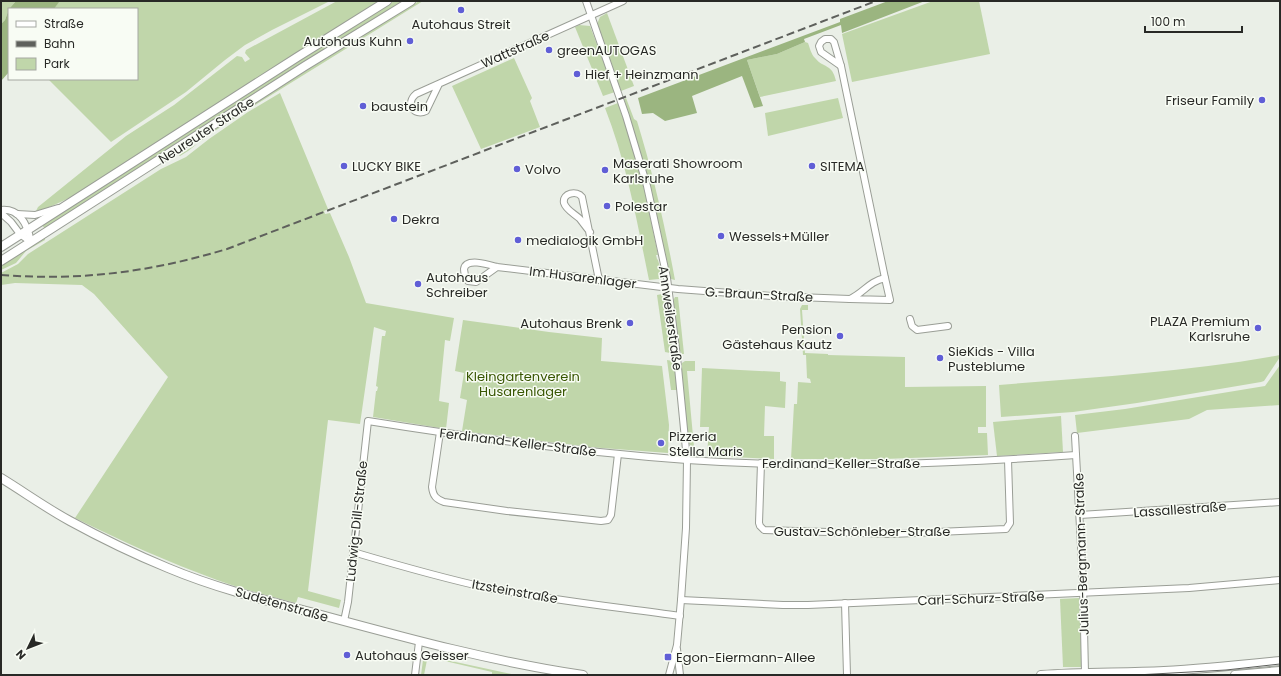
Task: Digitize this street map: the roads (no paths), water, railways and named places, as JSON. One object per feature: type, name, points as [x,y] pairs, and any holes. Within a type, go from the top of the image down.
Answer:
[{"type":"main road","name":"Neureuter Straße","points":[[1,247],[63,206],[387,1]]},
{"type":"main road","name":"Neureuter Straße","points":[[1,261],[305,66],[412,1]]},
{"type":"main road","name":"Sudetenstraße","points":[[1,478],[69,520],[113,544],[168,568],[247,595],[419,642],[504,661],[583,675]]},
{"type":"main road","points":[[1041,675],[1163,671],[1225,667],[1280,661]]},
{"type":"main road","points":[[1235,675],[1280,671]]},
{"type":"street","name":"Annweilerstraße","points":[[586,1],[626,116],[647,186],[668,288],[678,357],[687,460],[686,528],[677,645],[669,675]]},
{"type":"street","name":"Wattstraße","points":[[440,84],[426,111],[414,111],[410,103],[413,96],[622,1]]},
{"type":"street","name":"G.-Braun-Straße","points":[[668,288],[771,296],[890,300],[841,66]]},
{"type":"street","points":[[590,232],[579,218],[567,208],[564,202],[567,195],[575,192],[580,193],[582,197],[590,232],[599,280]]},
{"type":"street","points":[[17,214],[35,215],[63,206]]},
{"type":"street","points":[[1,210],[11,211],[17,214],[26,223],[31,242]]},
{"type":"street","points":[[1,213],[11,222],[20,234],[31,242]]},
{"type":"street","name":"Im Husarenlager","points":[[497,267],[476,282],[468,281],[464,270],[464,266],[469,262],[497,267],[668,288]]},
{"type":"street","points":[[850,299],[876,280],[885,278]]},
{"type":"street","points":[[910,319],[912,326],[918,330],[948,326]]},
{"type":"street","name":"Ferdinand-Keller-Straße","points":[[368,421],[440,432],[618,454],[687,460],[886,465],[1076,456]]},
{"type":"street","name":"Ludwig-Dill-Straße","points":[[344,621],[348,602],[368,421]]},
{"type":"street","points":[[440,432],[432,487],[433,494],[436,498],[444,502],[507,511],[600,521],[608,520],[611,515],[618,454]]},
{"type":"street","name":"Julius-Bergmann-Straße","points":[[1075,436],[1080,515],[1085,673]]},
{"type":"street","name":"Gustav-Schönleber-Straße","points":[[761,463],[759,523],[764,530],[892,534],[1006,529],[1010,523],[1008,460]]},
{"type":"street","name":"Lassallestraße","points":[[1080,515],[1280,502]]},
{"type":"street","name":"Itzsteinstraße","points":[[353,552],[438,576],[487,587],[577,602],[680,616]]},
{"type":"street","name":"Carl-Schurz-Straße","points":[[681,600],[783,606],[1189,588],[1280,580]]},
{"type":"street","points":[[845,603],[847,675]]},
{"type":"street","points":[[415,675],[419,642]]},
{"type":"street","name":"Annweilerstraße","points":[[677,645],[680,675]]},
{"type":"tram line","points":[[1136,675],[1226,670],[1280,664]]},
{"type":"railway","points":[[1,275],[59,277],[116,273],[171,264],[227,249],[876,1]]},
{"type":"place","name":"Autohaus Streit","points":[[461,10]]},
{"type":"place","name":"Autohaus Kuhn","points":[[410,41]]},
{"type":"place","name":"greenAUTOGAS","points":[[549,50]]},
{"type":"place","name":"Hief + Heinzmann","points":[[577,74]]},
{"type":"place","name":"Friseur Family","points":[[1262,100]]},
{"type":"place","name":"baustein","points":[[363,106]]},
{"type":"place","name":"LUCKY BIKE","points":[[344,166]]},
{"type":"place","name":"SITEMA","points":[[812,166]]},
{"type":"place","name":"Volvo","points":[[517,169]]},
{"type":"place","name":"Maserati Showroom Karlsruhe","points":[[605,170]]},
{"type":"place","name":"Polestar","points":[[607,206]]},
{"type":"place","name":"Dekra","points":[[394,219]]},
{"type":"place","name":"Wessels+Müller","points":[[721,236]]},
{"type":"place","name":"medialogik GmbH","points":[[518,240]]},
{"type":"place","name":"Autohaus Schreiber","points":[[418,284]]},
{"type":"place","name":"Autohaus Brenk","points":[[630,323]]},
{"type":"place","name":"PLAZA Premium Karlsruhe","points":[[1258,328]]},
{"type":"place","name":"Pension Gästehaus Kautz","points":[[840,336]]},
{"type":"place","name":"SieKids - Villa Pusteblume","points":[[940,358]]},
{"type":"place","name":"Pizzeria Stella Maris","points":[[661,443]]},
{"type":"place","name":"Autohaus Geisser","points":[[347,655]]},
{"type":"place","name":"Egon-Eiermann-Allee","points":[[668,657]]},
{"type":"park label","name":"Kleingartenverein Husarenlager","points":[[523,384]]}]
